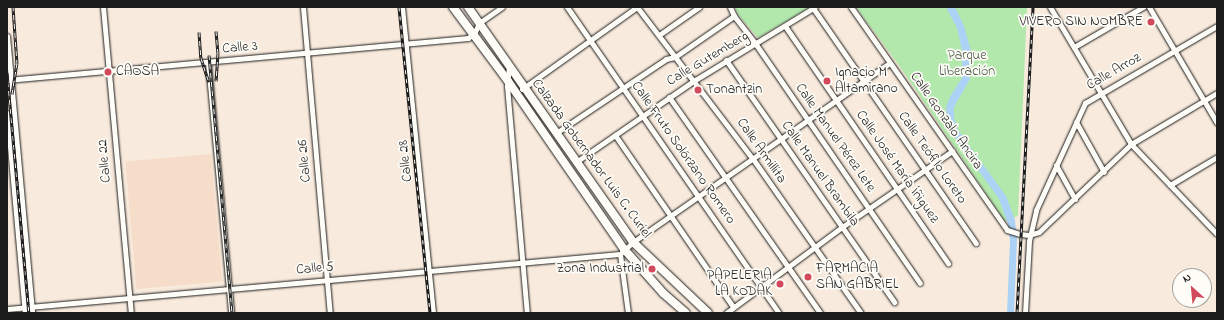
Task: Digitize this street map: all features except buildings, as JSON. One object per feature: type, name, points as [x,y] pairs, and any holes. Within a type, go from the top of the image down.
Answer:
[{"type":"main road","name":"Calzada Gobernador Luis C. Curiel","points":[[453,7],[516,92],[622,252],[663,293],[686,313]]},
{"type":"main road","name":"Calzada Gobernador Luis C. Curiel","points":[[468,7],[633,242],[708,313]]},
{"type":"street","name":"Calle 22","points":[[103,7],[131,313]]},
{"type":"street","name":"Calle 26","points":[[303,7],[330,313]]},
{"type":"street","name":"Calle 28","points":[[402,7],[433,313]]},
{"type":"street","points":[[473,35],[478,23],[502,7]]},
{"type":"street","name":"Calle Fruto Solórzano Romero","points":[[567,7],[591,39],[779,313]]},
{"type":"street","points":[[516,92],[637,7]]},
{"type":"street","name":"Calle Armillita","points":[[637,7],[675,57],[695,80],[753,159],[815,250],[861,313]]},
{"type":"street","points":[[659,35],[699,7]]},
{"type":"street","name":"Calle Manuel Pérez Lete","points":[[730,7],[734,16],[755,43],[920,283]]},
{"type":"street","name":"Calle Gonzalo Ancira","points":[[851,7],[1007,230],[1029,235]]},
{"type":"street","points":[[1050,7],[1131,144],[1217,234]]},
{"type":"street","points":[[1074,47],[1143,7]]},
{"type":"street","points":[[1149,7],[1217,123]]},
{"type":"street","name":"Calle Gutemberg","points":[[576,162],[695,80],[814,8]]},
{"type":"street","name":"Calle Teófilo Loreto","points":[[814,8],[976,243]]},
{"type":"street","points":[[556,133],[666,59],[675,57],[734,16]]},
{"type":"street","name":"Calle José María Íñiguez","points":[[785,26],[948,263]]},
{"type":"street","name":"Calle Arroz","points":[[1025,313],[1029,235],[1036,210],[1084,103],[1217,26]]},
{"type":"street","name":"Calle 3","points":[[9,80],[406,45],[468,38],[473,35]]},
{"type":"street","points":[[7,36],[9,80],[32,313]]},
{"type":"street","name":"Calle Manuel Brambila","points":[[726,60],[894,302]]},
{"type":"street","points":[[208,63],[231,313]]},
{"type":"street","points":[[628,313],[622,252],[633,242],[890,63]]},
{"type":"street","points":[[510,66],[508,81],[527,313]]},
{"type":"street","points":[[1029,235],[1040,232],[1104,172],[1131,144],[1217,93]]},
{"type":"street","points":[[669,97],[820,313]]},
{"type":"street","points":[[7,113],[25,313]]},
{"type":"street","points":[[1076,122],[1104,172]]},
{"type":"street","points":[[615,135],[733,307]]},
{"type":"street","points":[[726,313],[815,250],[842,227],[952,151]]},
{"type":"street","points":[[1170,185],[1217,157]]},
{"type":"street","points":[[1056,165],[1075,199]]},
{"type":"street","name":"Calle 5","points":[[7,309],[622,252]]},
{"type":"shaded area","points":[[211,154],[222,282],[136,289],[125,161]]},
{"type":"green space","points":[[735,7],[810,7],[758,38],[737,13]]},
{"type":"green space","name":"Parque Liberación","points":[[856,7],[1027,8],[1018,216],[1005,221],[898,64]]},
{"type":"water","points":[[946,7],[954,7],[956,9],[964,26],[971,51],[970,79],[954,107],[954,118],[958,130],[1006,196],[1015,220],[1017,240],[1014,313],[1007,313],[1010,241],[1008,224],[999,199],[953,135],[948,122],[946,107],[950,97],[962,78],[962,50],[957,28]]},
{"type":"railway","points":[[12,94],[17,64],[13,7]]},
{"type":"railway","points":[[399,7],[430,313]]},
{"type":"railway","points":[[1017,313],[1033,7]]},
{"type":"railway","points":[[216,31],[218,53],[216,81]]},
{"type":"railway","points":[[199,32],[201,58],[209,82]]},
{"type":"railway","points":[[209,55],[232,313]]},
{"type":"railway","points":[[7,73],[29,313]]},
{"type":"place","name":"VIVERO SIN NOMBRE","points":[[1151,22]]},
{"type":"place","name":"CAOSA","points":[[108,72]]},
{"type":"place","name":"Ignacio M Altamirano","points":[[827,81]]},
{"type":"place","name":"Tonantzin","points":[[698,90]]},
{"type":"place","name":"Zona Industrial","points":[[652,269]]},
{"type":"place","name":"FARMACIA SAN GABRIEL","points":[[808,277]]},
{"type":"place","name":"PAPELERIA LA KODAK","points":[[780,284]]}]
